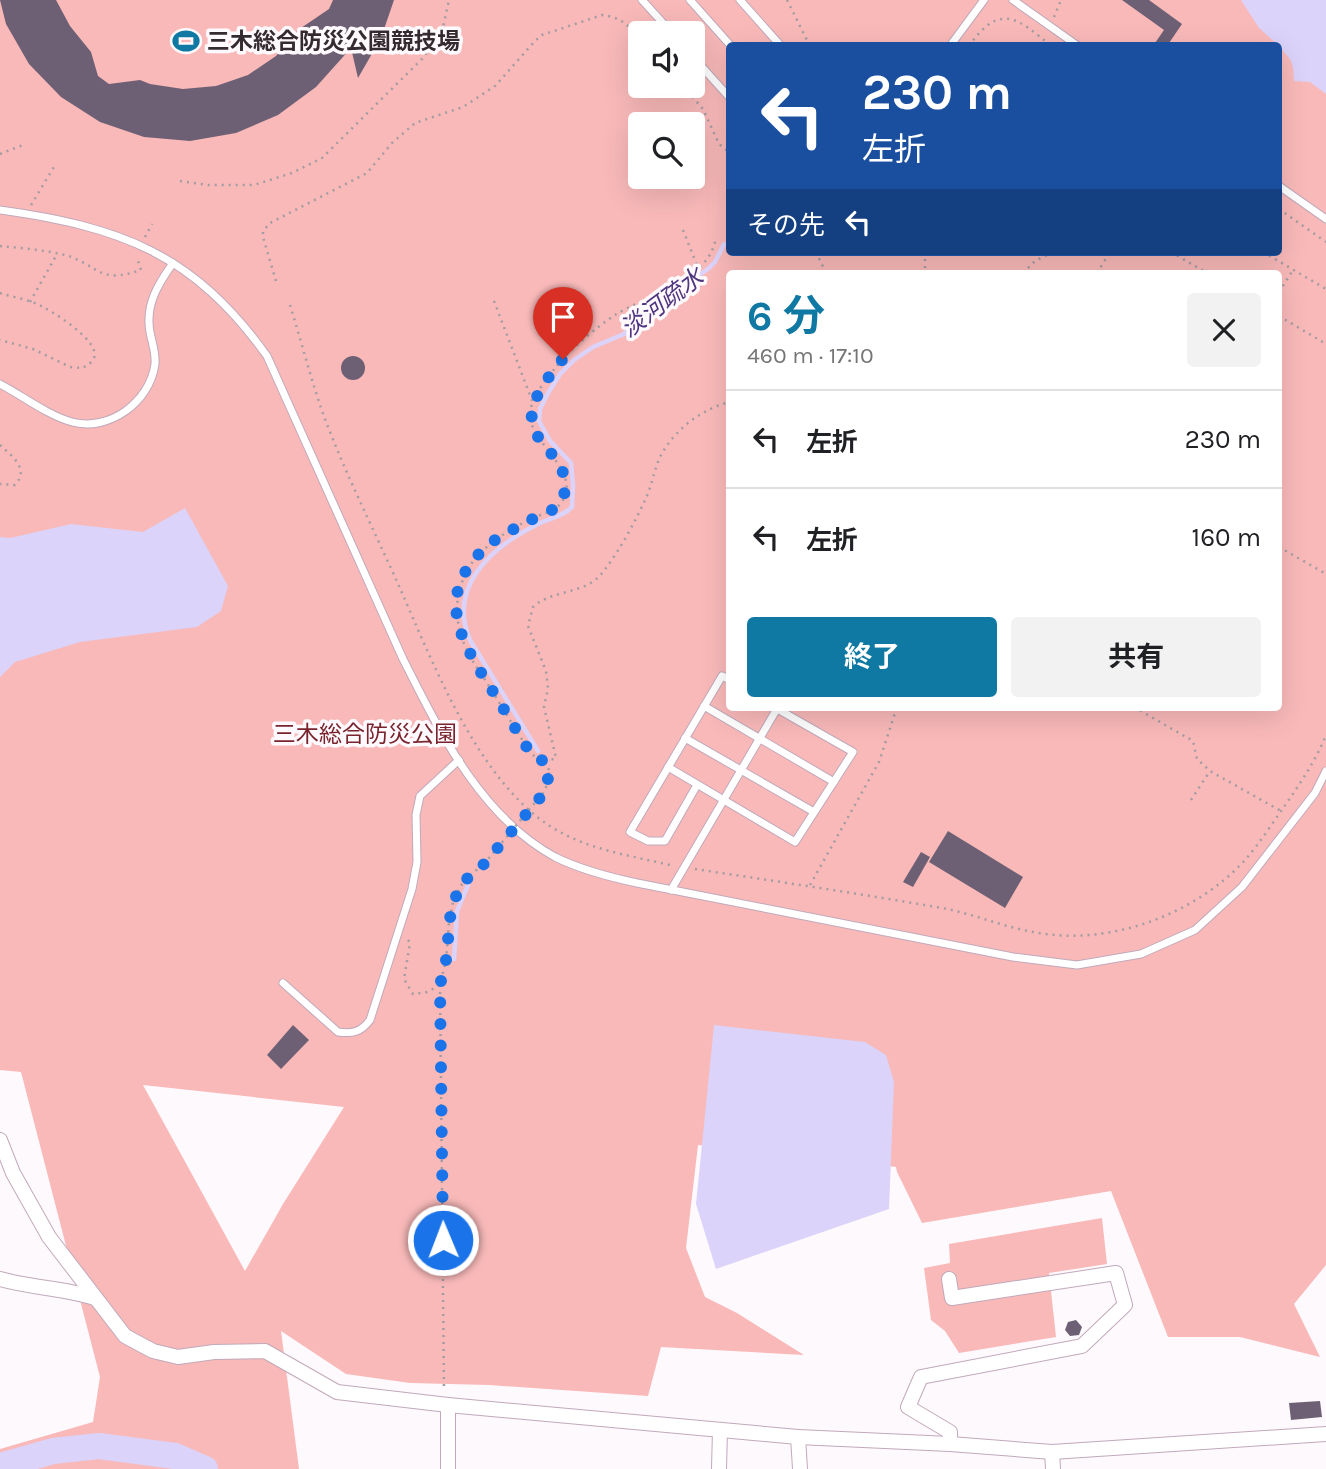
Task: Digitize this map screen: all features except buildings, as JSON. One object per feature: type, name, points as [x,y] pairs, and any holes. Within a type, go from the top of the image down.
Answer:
[{"type":"street","points":[[0,1140],[13,1173],[49,1237],[125,1336],[153,1352],[178,1357],[214,1352],[265,1351],[337,1392],[448,1405],[798,1437],[1052,1452],[1326,1434]]},
{"type":"street","points":[[949,1279],[952,1298],[1116,1273],[1125,1305],[1082,1346],[921,1377],[908,1407],[950,1432],[950,1444]]},
{"type":"street","points":[[0,1279],[22,1286],[70,1290],[95,1298]]},
{"type":"street","points":[[448,1405],[448,1469]]},
{"type":"street","points":[[719,1469],[720,1430]]},
{"type":"street","points":[[798,1437],[800,1469]]},
{"type":"street","points":[[1052,1452],[1053,1469]]},
{"type":"lane","points":[[642,0],[661,21]]},
{"type":"lane","points":[[690,0],[727,42]]},
{"type":"lane","points":[[740,0],[777,42]]},
{"type":"lane","points":[[953,42],[984,0]]},
{"type":"lane","points":[[1013,0],[1072,42]]},
{"type":"lane","points":[[705,70],[726,94]]},
{"type":"lane","points":[[1282,188],[1326,219]]},
{"type":"lane","points":[[0,210],[97,228],[141,245],[173,262],[218,298],[240,321],[267,356],[403,659],[459,761],[500,813],[521,833],[552,855],[604,875],[671,890],[1013,957],[1077,965],[1141,954],[1195,930],[1242,887],[1315,793],[1326,771]]},
{"type":"lane","points":[[0,384],[71,422],[104,421],[129,409],[143,395],[153,372],[150,305],[162,278],[173,262]]},
{"type":"lane","points":[[697,785],[665,841],[648,841],[630,832],[722,676],[726,678]]},
{"type":"lane","points":[[704,706],[834,782]]},
{"type":"lane","points":[[671,890],[775,711]]},
{"type":"lane","points":[[668,767],[795,842],[853,752],[782,711]]},
{"type":"lane","points":[[685,738],[814,812]]},
{"type":"lane","points":[[283,983],[338,1032],[357,1032],[370,1020],[412,889],[419,796],[459,761]]},
{"type":"path","points":[[180,181],[208,185],[254,185],[292,173],[322,158],[423,58],[442,32],[449,0]]},
{"type":"path","points":[[787,0],[808,42]]},
{"type":"path","points":[[276,281],[263,237],[263,231],[270,223],[367,173],[401,134],[415,123],[463,107],[495,86],[542,35],[602,15],[611,16],[628,25]]},
{"type":"path","points":[[972,42],[985,25],[1003,18],[1016,21],[1045,42]]},
{"type":"path","points":[[693,98],[704,109],[719,144],[726,150]]},
{"type":"path","points":[[0,154],[23,145]]},
{"type":"path","points":[[25,213],[55,165]]},
{"type":"path","points":[[1282,211],[1326,242]]},
{"type":"path","points":[[145,237],[152,224]]},
{"type":"path","points":[[683,230],[698,268]]},
{"type":"path","points":[[448,1405],[444,1395],[440,985],[446,960],[450,917],[464,880],[484,864],[543,793],[548,783],[549,770],[545,762],[531,754],[467,650],[459,631],[456,609],[462,580],[480,553],[501,537],[558,506],[564,498],[562,468],[540,439],[530,412],[559,363],[606,321],[672,286],[698,268],[711,253],[716,237]]},
{"type":"path","points":[[0,246],[67,256],[113,277],[141,270],[137,255]]},
{"type":"path","points":[[30,302],[57,254]]},
{"type":"path","points":[[1026,270],[1045,256]]},
{"type":"path","points":[[1178,256],[1202,270]]},
{"type":"path","points":[[1270,256],[1326,289]]},
{"type":"path","points":[[1282,287],[1293,270]]},
{"type":"path","points":[[0,293],[30,302],[66,323],[93,345],[96,354],[93,361],[83,368],[70,366],[33,349],[0,340]]},
{"type":"path","points":[[494,301],[533,403]]},
{"type":"path","points":[[1282,318],[1326,344]]},
{"type":"path","points":[[545,762],[556,758],[544,707],[548,688],[546,671],[528,625],[533,607],[596,581],[646,499],[659,459],[672,438],[708,411],[726,404]]},
{"type":"path","points":[[0,445],[22,469],[20,479],[15,485],[0,484]]},
{"type":"path","points":[[1282,549],[1326,574]]},
{"type":"path","points":[[810,885],[879,762],[897,711]]},
{"type":"path","points":[[1141,711],[1193,741],[1196,759],[1210,771],[1281,811]]},
{"type":"path","points":[[1191,800],[1210,771]]},
{"type":"path","points":[[401,927],[410,943],[404,979],[413,994],[427,992],[440,985]]},
{"type":"green space","name":"三木総合防災公園","points":[[0,0],[1326,0],[1326,1265],[1294,1304],[1320,1357],[1240,1337],[1168,1337],[1111,1191],[922,1223],[896,1167],[698,1145],[686,1248],[705,1297],[737,1313],[804,1355],[661,1347],[648,1396],[489,1385],[410,1383],[346,1374],[281,1331],[299,1469],[0,1469],[0,1449],[93,1422],[100,1377],[21,1072],[0,1070]],"holes":[[[143,1085],[344,1107],[245,1271]]]},
{"type":"green space","points":[[1102,1218],[1107,1264],[1049,1273],[1056,1337],[959,1353],[945,1331],[931,1320],[924,1268],[950,1263],[949,1244]]},
{"type":"shaded area","points":[[1241,0],[1326,0],[1326,94],[1310,82],[1294,81],[1293,67],[1282,50],[1282,42],[1275,42],[1259,28]]},
{"type":"shaded area","points":[[185,508],[228,586],[221,611],[197,627],[80,642],[15,662],[0,677],[0,537],[10,538],[71,524],[143,532]]},
{"type":"shaded area","points":[[714,1025],[865,1042],[886,1055],[894,1082],[889,1209],[716,1269],[696,1204]]},
{"type":"waterway","name":"淡河疏水","points":[[538,751],[470,640],[464,621],[464,603],[469,586],[477,571],[503,546],[518,535],[572,507],[571,463],[550,441],[539,421],[540,409],[560,374],[593,347],[624,334],[642,313],[708,269],[715,262],[724,244]]},
{"type":"waterway","name":"淡河疏水","points":[[454,959],[457,911],[468,885]]},
{"type":"waterway","points":[[0,1466],[53,1451],[99,1446],[175,1456],[205,1469]]},
{"type":"place","name":"三木総合防災公園競技場","points":[[186,41]]},
{"type":"route","points":[[443,1240],[440,985],[446,960],[451,909],[464,880],[484,864],[543,793],[550,774],[545,762],[531,754],[467,650],[457,622],[456,609],[460,584],[466,571],[482,551],[494,541],[560,505],[564,498],[562,468],[537,435],[530,416],[532,405],[563,359]]}]
